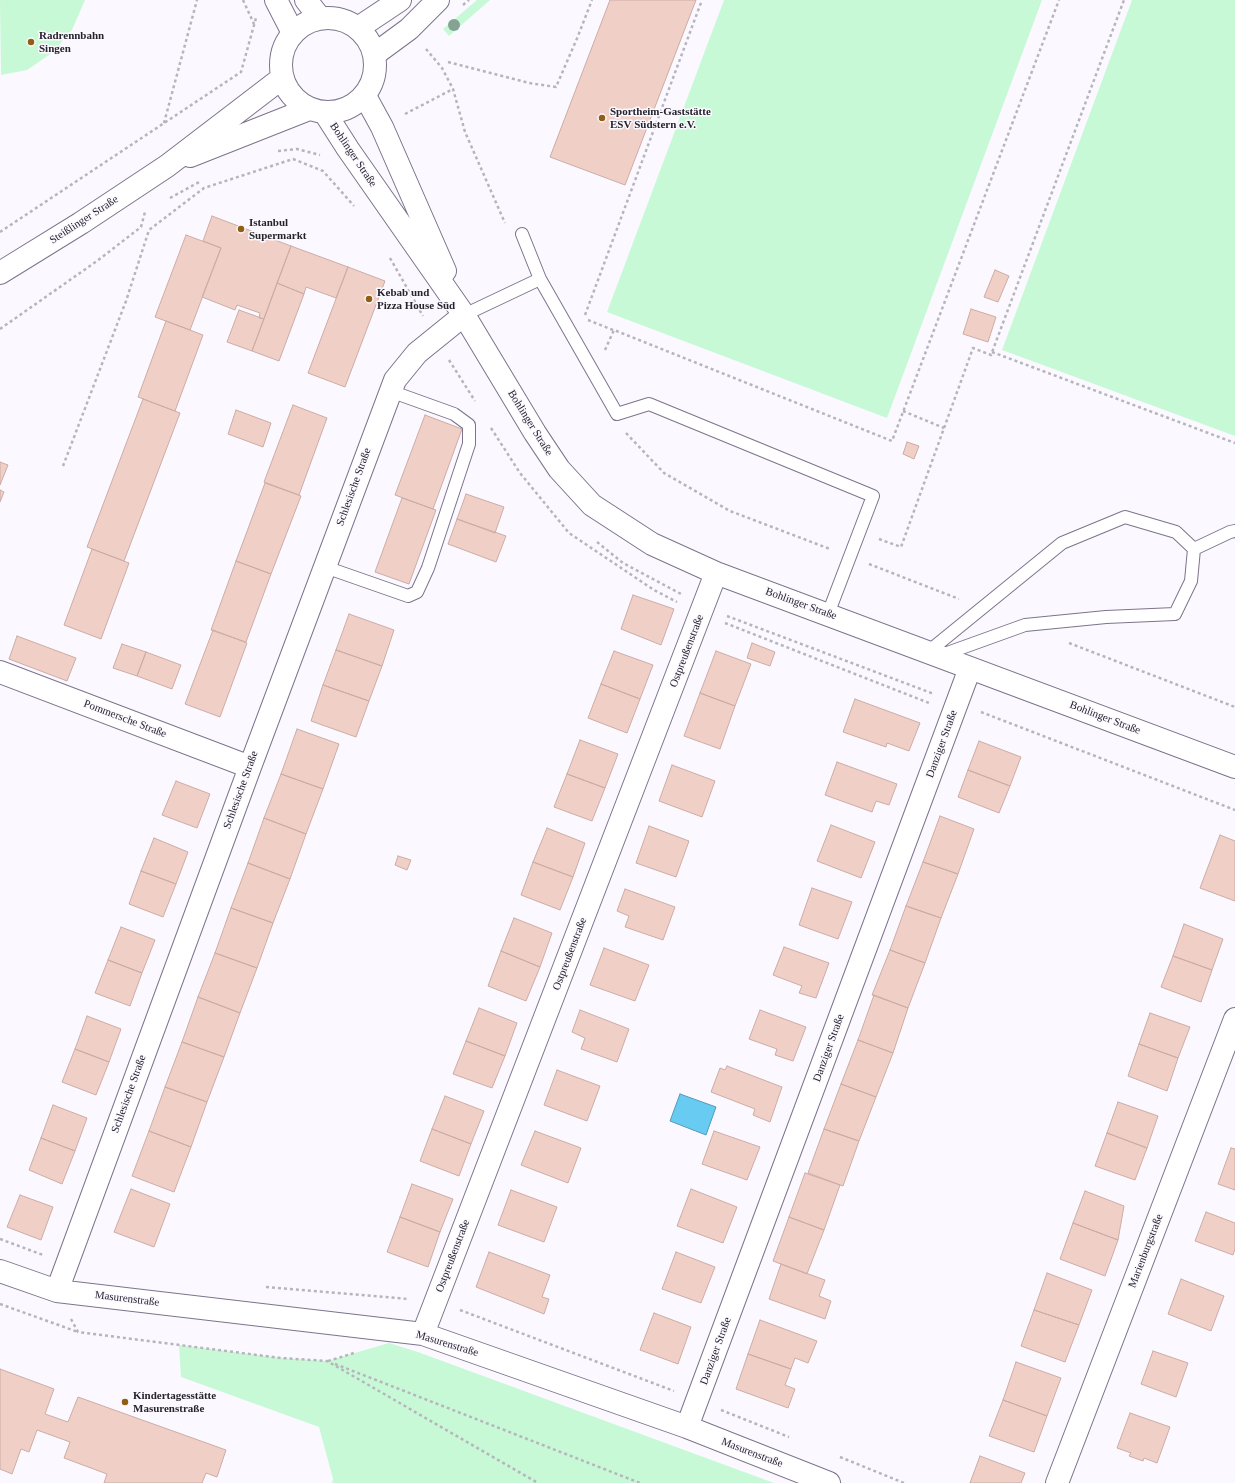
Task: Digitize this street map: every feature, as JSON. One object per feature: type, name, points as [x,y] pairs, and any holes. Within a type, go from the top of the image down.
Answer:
[{"type":"street","points":[[276,0],[293,33]]},
{"type":"street","points":[[306,0],[320,18]]},
{"type":"street","points":[[358,28],[400,0]]},
{"type":"street","points":[[375,54],[410,29],[438,0]]},
{"type":"street","name":"Steißlinger Straße","points":[[330,17],[350,22],[358,28],[368,40],[375,54],[375,76],[371,87],[365,96],[356,104],[347,109],[336,112],[317,111],[297,102],[288,91],[282,78],[282,54],[286,43],[293,33],[305,23],[320,18],[330,17]]},
{"type":"street","name":"Steißlinger Straße","points":[[0,273],[81,223],[167,166],[282,78]]},
{"type":"street","name":"Bohlinger Straße","points":[[365,96],[382,127],[464,314]]},
{"type":"street","name":"Steißlinger Straße","points":[[167,166],[317,111]]},
{"type":"street","name":"Bohlinger Straße","points":[[317,111],[348,149],[464,314],[535,433],[559,469],[592,505],[652,544],[716,573],[1235,767]]},
{"type":"street","name":"Schlesische Straße","points":[[56,1291],[394,380],[416,353],[464,314]]},
{"type":"street","name":"Ostpreußenstraße","points":[[423,1334],[716,573]]},
{"type":"street","name":"Danziger Straße","points":[[687,1427],[970,668]]},
{"type":"street","name":"Pommersche Straße","points":[[0,672],[250,767]]},
{"type":"street","name":"Marienburgstraße","points":[[1057,1483],[1235,1019]]},
{"type":"street","name":"Masurenstraße","points":[[0,1271],[56,1291],[423,1334],[687,1427],[829,1483]]},
{"type":"lane","points":[[522,234],[540,279],[617,414],[649,404],[873,496],[828,614]]},
{"type":"lane","points":[[464,314],[540,279]]},
{"type":"lane","points":[[325,567],[408,596],[417,592],[428,568],[469,444],[469,425],[454,414],[390,391]]},
{"type":"lane","points":[[933,654],[1062,543],[1126,516],[1176,532],[1194,549]]},
{"type":"lane","points":[[1194,549],[1235,531]]},
{"type":"lane","points":[[933,654],[1025,625],[1106,617],[1175,614],[1191,581],[1194,549]]},
{"type":"path","points":[[164,123],[197,0]]},
{"type":"path","points":[[0,232],[241,72],[254,25],[243,0]]},
{"type":"path","points":[[448,62],[529,83],[556,87],[592,0]]},
{"type":"path","points":[[702,0],[584,318],[892,441],[1059,0]]},
{"type":"path","points":[[860,531],[900,547],[973,348],[991,355],[1124,0]]},
{"type":"path","points":[[425,47],[442,68],[453,89],[465,132]]},
{"type":"path","points":[[272,153],[297,149],[314,152],[326,158]]},
{"type":"path","points":[[166,200],[206,178]]},
{"type":"path","points":[[0,330],[97,261],[141,227],[145,211]]},
{"type":"path","points":[[63,466],[126,300]]},
{"type":"path","points":[[594,374],[614,330]]},
{"type":"path","points":[[992,352],[1235,444]]},
{"type":"path","points":[[903,411],[944,428]]},
{"type":"path","points":[[56,1291],[78,1332]]},
{"type":"path","points":[[0,1304],[78,1332],[281,1358],[327,1361],[640,1483]]},
{"type":"path","points":[[327,1361],[358,1352]]},
{"type":"path","points":[[327,1361],[538,1483]]},
{"type":"green space","name":"Radrennbahn Singen","points":[[0,0],[85,0],[72,30],[52,53],[27,70],[1,75]]},
{"type":"green space","points":[[477,0],[490,0],[449,36],[443,29]]},
{"type":"green space","points":[[724,0],[1042,0],[887,418],[607,312]]},
{"type":"green space","points":[[1132,0],[1235,0],[1235,436],[1002,350]]},
{"type":"green space","points":[[389,1343],[418,1352],[774,1483],[332,1483],[333,1479],[319,1427],[181,1377],[179,1345],[281,1358],[327,1361]]},
{"type":"water","points":[[680,1094],[716,1107],[706,1135],[670,1121]]},
{"type":"building","points":[[610,0],[696,0],[625,185],[550,157]]},
{"type":"building","points":[[212,216],[291,246],[264,319],[259,318],[260,313],[237,305],[235,310],[202,297],[221,248],[203,241]]},
{"type":"building","points":[[186,235],[221,248],[190,330],[155,317]]},
{"type":"building","points":[[291,246],[348,267],[336,298],[306,287],[304,294],[277,283]]},
{"type":"building","points":[[348,267],[385,281],[345,387],[308,373]]},
{"type":"building","points":[[995,270],[1009,276],[998,302],[984,297]]},
{"type":"building","points":[[277,283],[304,294],[279,361],[252,351]]},
{"type":"building","points":[[971,309],[996,317],[988,342],[963,334]]},
{"type":"building","points":[[239,310],[264,319],[252,351],[227,342]]},
{"type":"building","points":[[166,321],[203,335],[175,411],[138,397]]},
{"type":"building","points":[[143,399],[180,413],[124,561],[87,547]]},
{"type":"building","points":[[293,405],[327,418],[299,495],[264,482]]},
{"type":"building","points":[[236,410],[271,423],[263,447],[228,434]]},
{"type":"building","points":[[425,415],[462,429],[433,509],[395,495]]},
{"type":"building","points":[[907,442],[919,446],[914,459],[903,454]]},
{"type":"building","points":[[0,462],[8,465],[0,485]]},
{"type":"building","points":[[265,483],[301,496],[271,574],[236,561]]},
{"type":"building","points":[[0,490],[4,492],[0,502]]},
{"type":"building","points":[[466,494],[504,507],[495,533],[457,519]]},
{"type":"building","points":[[402,498],[436,510],[409,584],[375,572]]},
{"type":"building","points":[[457,519],[506,536],[496,562],[448,544]]},
{"type":"building","points":[[92,549],[129,563],[101,639],[64,625]]},
{"type":"building","points":[[236,561],[271,574],[246,642],[211,630]]},
{"type":"building","points":[[633,595],[674,609],[661,645],[621,629]]},
{"type":"building","points":[[349,614],[394,630],[382,666],[336,650]]},
{"type":"building","points":[[213,630],[247,643],[220,717],[185,704]]},
{"type":"building","points":[[17,636],[76,658],[67,681],[9,659]]},
{"type":"building","points":[[752,643],[775,652],[770,666],[747,658]]},
{"type":"building","points":[[122,644],[146,652],[137,676],[113,668]]},
{"type":"building","points":[[336,650],[382,666],[369,701],[323,685]]},
{"type":"building","points":[[614,651],[653,665],[640,699],[601,684]]},
{"type":"building","points":[[716,651],[751,664],[735,706],[700,693]]},
{"type":"building","points":[[146,652],[181,665],[172,689],[137,676]]},
{"type":"building","points":[[601,684],[640,699],[627,733],[588,718]]},
{"type":"building","points":[[323,685],[369,701],[356,737],[311,721]]},
{"type":"building","points":[[700,693],[735,706],[720,749],[684,736]]},
{"type":"building","points":[[855,699],[920,723],[909,751],[887,743],[886,747],[843,732]]},
{"type":"building","points":[[297,729],[339,744],[323,789],[281,774]]},
{"type":"building","points":[[580,740],[618,754],[605,788],[567,774]]},
{"type":"building","points":[[979,741],[1021,757],[1010,786],[968,770]]},
{"type":"building","points":[[837,762],[897,784],[889,805],[876,801],[872,812],[825,795]]},
{"type":"building","points":[[672,765],[715,781],[702,817],[659,801]]},
{"type":"building","points":[[968,770],[1010,786],[999,813],[958,797]]},
{"type":"building","points":[[281,774],[323,789],[306,834],[264,818]]},
{"type":"building","points":[[567,774],[605,788],[592,821],[554,807]]},
{"type":"building","points":[[176,781],[210,794],[197,828],[162,815]]},
{"type":"building","points":[[940,816],[974,829],[958,874],[923,862]]},
{"type":"building","points":[[264,818],[306,834],[290,879],[248,863]]},
{"type":"building","points":[[831,825],[875,842],[861,878],[817,861]]},
{"type":"building","points":[[649,826],[689,841],[676,877],[636,863]]},
{"type":"building","points":[[547,828],[585,843],[573,877],[533,862]]},
{"type":"building","points":[[1220,835],[1235,841],[1235,901],[1200,888]]},
{"type":"building","points":[[154,838],[188,852],[176,884],[141,871]]},
{"type":"building","points":[[398,856],[411,860],[407,870],[395,865]]},
{"type":"building","points":[[533,862],[573,877],[560,910],[521,895]]},
{"type":"building","points":[[923,862],[958,874],[941,918],[906,906]]},
{"type":"building","points":[[248,863],[290,879],[273,923],[231,908]]},
{"type":"building","points":[[141,871],[176,884],[163,917],[129,904]]},
{"type":"building","points":[[812,888],[852,902],[838,939],[799,925]]},
{"type":"building","points":[[625,889],[675,907],[663,940],[625,927],[629,916],[617,911]]},
{"type":"building","points":[[906,906],[941,918],[925,963],[890,950]]},
{"type":"building","points":[[231,908],[273,923],[257,968],[215,953]]},
{"type":"building","points":[[514,918],[552,933],[540,967],[501,951]]},
{"type":"building","points":[[1184,924],[1223,939],[1212,970],[1173,956]]},
{"type":"building","points":[[121,927],[155,940],[142,973],[108,960]]},
{"type":"building","points":[[784,947],[829,963],[816,998],[799,993],[802,986],[773,975]]},
{"type":"building","points":[[604,948],[649,965],[635,1001],[590,985]]},
{"type":"building","points":[[890,950],[925,963],[908,1008],[872,995]]},
{"type":"building","points":[[501,951],[540,967],[526,1001],[488,986]]},
{"type":"building","points":[[215,953],[257,968],[240,1013],[198,997]]},
{"type":"building","points":[[1173,956],[1212,970],[1201,1002],[1161,987]]},
{"type":"building","points":[[108,960],[142,973],[130,1006],[95,993]]},
{"type":"building","points":[[874,995],[908,1008],[893,1053],[858,1040]]},
{"type":"building","points":[[198,997],[240,1013],[224,1057],[182,1042]]},
{"type":"building","points":[[479,1008],[517,1023],[505,1056],[466,1041]]},
{"type":"building","points":[[580,1010],[629,1029],[617,1062],[581,1049],[585,1038],[572,1032]]},
{"type":"building","points":[[760,1010],[806,1027],[793,1061],[775,1055],[777,1049],[749,1039]]},
{"type":"building","points":[[1150,1013],[1190,1027],[1178,1058],[1139,1044]]},
{"type":"building","points":[[87,1016],[121,1029],[109,1062],[75,1049]]},
{"type":"building","points":[[858,1040],[893,1053],[876,1097],[841,1084]]},
{"type":"building","points":[[466,1041],[505,1056],[492,1088],[453,1074]]},
{"type":"building","points":[[182,1042],[224,1057],[207,1102],[165,1087]]},
{"type":"building","points":[[1139,1044],[1178,1058],[1167,1091],[1128,1076]]},
{"type":"building","points":[[75,1049],[109,1062],[96,1095],[62,1082]]},
{"type":"building","points":[[727,1066],[782,1087],[770,1122],[753,1115],[755,1109],[711,1092],[720,1068],[725,1070]]},
{"type":"building","points":[[557,1070],[600,1086],[587,1121],[544,1105]]},
{"type":"building","points":[[841,1084],[876,1097],[859,1141],[824,1129]]},
{"type":"building","points":[[165,1087],[207,1102],[191,1147],[149,1131]]},
{"type":"building","points":[[445,1096],[484,1111],[471,1144],[432,1129]]},
{"type":"building","points":[[1118,1102],[1158,1116],[1147,1148],[1107,1133]]},
{"type":"building","points":[[53,1105],[87,1118],[75,1151],[41,1138]]},
{"type":"building","points":[[432,1129],[471,1144],[459,1176],[420,1161]]},
{"type":"building","points":[[824,1129],[859,1141],[843,1186],[808,1173]]},
{"type":"building","points":[[149,1131],[191,1147],[174,1192],[132,1176]]},
{"type":"building","points":[[535,1131],[581,1148],[568,1183],[521,1165]]},
{"type":"building","points":[[714,1131],[760,1147],[747,1180],[702,1164]]},
{"type":"building","points":[[1107,1133],[1147,1148],[1135,1180],[1095,1166]]},
{"type":"building","points":[[41,1138],[75,1151],[62,1184],[29,1170]]},
{"type":"building","points":[[1231,1148],[1235,1149],[1235,1190],[1218,1184]]},
{"type":"building","points":[[805,1173],[840,1185],[824,1230],[789,1217]]},
{"type":"building","points":[[412,1184],[453,1199],[440,1232],[400,1217]]},
{"type":"building","points":[[131,1189],[170,1204],[154,1247],[114,1232]]},
{"type":"building","points":[[691,1189],[737,1207],[723,1243],[677,1226]]},
{"type":"building","points":[[511,1190],[557,1207],[544,1242],[498,1225]]},
{"type":"building","points":[[1085,1191],[1124,1206],[1118,1240],[1073,1223]]},
{"type":"building","points":[[20,1195],[53,1207],[41,1240],[7,1227]]},
{"type":"building","points":[[1206,1212],[1235,1223],[1235,1249],[1233,1255],[1195,1241]]},
{"type":"building","points":[[400,1217],[440,1232],[428,1267],[387,1252]]},
{"type":"building","points":[[789,1217],[824,1230],[807,1274],[773,1261]]},
{"type":"building","points":[[1073,1223],[1118,1240],[1105,1276],[1060,1259]]},
{"type":"building","points":[[489,1252],[550,1275],[542,1297],[549,1299],[544,1314],[476,1287]]},
{"type":"building","points":[[676,1252],[715,1267],[701,1303],[662,1289]]},
{"type":"building","points":[[781,1264],[825,1280],[819,1296],[831,1301],[825,1319],[769,1299]]},
{"type":"building","points":[[1047,1273],[1092,1290],[1079,1325],[1034,1310]]},
{"type":"building","points":[[1181,1279],[1224,1296],[1211,1331],[1168,1314]]},
{"type":"building","points":[[1034,1310],[1079,1325],[1065,1362],[1021,1346]]},
{"type":"building","points":[[654,1313],[691,1327],[678,1364],[640,1350]]},
{"type":"building","points":[[760,1320],[817,1341],[808,1363],[795,1358],[791,1369],[748,1354]]},
{"type":"building","points":[[1153,1351],[1188,1363],[1176,1397],[1141,1384]]},
{"type":"building","points":[[748,1354],[791,1369],[785,1385],[795,1389],[788,1408],[736,1389]]},
{"type":"building","points":[[1016,1362],[1061,1378],[1047,1416],[1003,1400]]},
{"type":"building","points":[[0,1369],[54,1389],[45,1414],[68,1422],[78,1397],[226,1450],[217,1477],[206,1473],[202,1483],[104,1483],[107,1474],[64,1458],[70,1442],[37,1430],[29,1452],[21,1449],[12,1474],[0,1469]]},
{"type":"building","points":[[1003,1400],[1047,1416],[1034,1452],[989,1436]]},
{"type":"building","points":[[1130,1413],[1170,1427],[1157,1463],[1144,1458],[1143,1461],[1129,1456],[1131,1453],[1117,1448]]},
{"type":"building","points":[[980,1456],[1025,1473],[1021,1483],[970,1483]]},
{"type":"place","name":"Radrennbahn Singen","points":[[31,42]]},
{"type":"place","name":"Sportheim-Gaststätte ESV Südstern e.V.","points":[[602,118]]},
{"type":"place","name":"Istanbul Supermarkt","points":[[241,229]]},
{"type":"place","name":"Kebab und Pizza House Süd","points":[[369,299]]},
{"type":"place","name":"Kindertagesstätte Masurenstraße","points":[[125,1402]]}]
